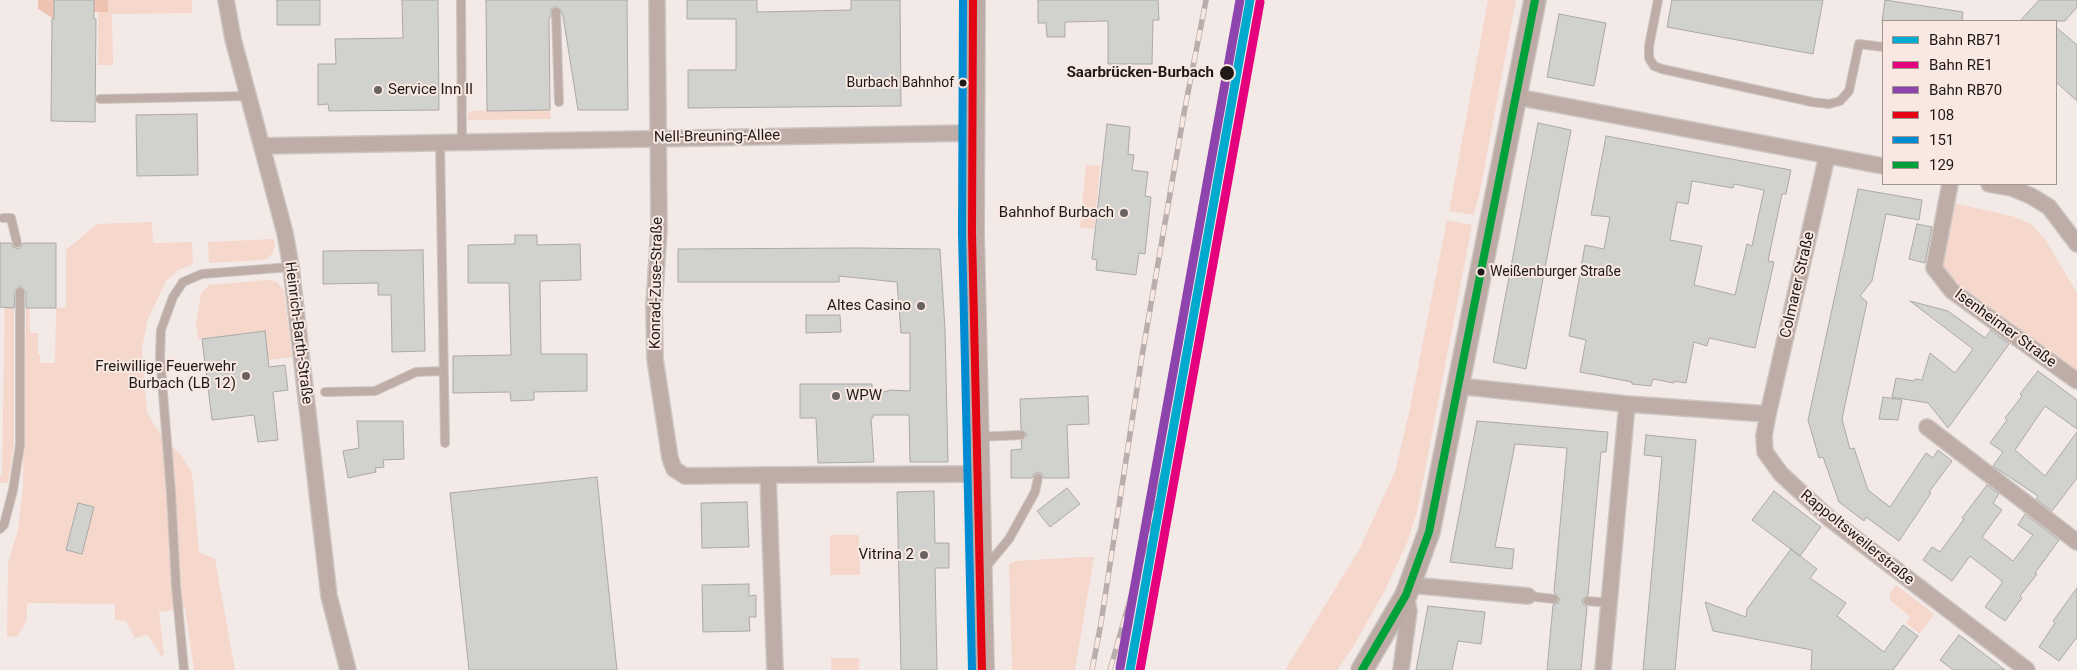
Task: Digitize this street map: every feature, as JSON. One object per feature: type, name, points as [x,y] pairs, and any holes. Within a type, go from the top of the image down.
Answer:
[{"type":"main road","points":[[973,0],[971,133],[982,670]]},
{"type":"main road","points":[[1362,670],[1409,590],[1429,532],[1535,0]]},
{"type":"street","name":"Heinrich-Barth-Straße","points":[[226,0],[232,39],[285,233],[291,267],[329,596],[348,670]]},
{"type":"street","name":"Konrad-Zuse-Straße","points":[[657,0],[659,230],[654,306],[655,359],[670,458],[674,469],[684,476],[978,474]]},
{"type":"street","points":[[1517,97],[1882,166]]},
{"type":"street","name":"Nell-Breuning-Allee","points":[[262,146],[971,133]]},
{"type":"street","name":"Colmarer Straße","points":[[1768,414],[1827,156]]},
{"type":"street","name":"Isenheimer Straße","points":[[1950,185],[1934,268],[1952,291],[2077,382]]},
{"type":"street","points":[[1995,185],[2012,188],[2031,196],[2049,207],[2077,244]]},
{"type":"street","points":[[1458,386],[1627,404],[1768,414]]},
{"type":"street","points":[[1603,670],[1627,404]]},
{"type":"street","name":"Rappoltsweilerstraße","points":[[1768,414],[1764,436],[1765,452],[1781,474],[1804,497],[1830,520],[2027,670]]},
{"type":"street","points":[[1927,427],[2077,542]]},
{"type":"street","points":[[768,475],[775,670]]},
{"type":"street","points":[[1401,670],[1409,611],[1409,590],[1528,596]]},
{"type":"lane","points":[[461,0],[462,141]]},
{"type":"lane","points":[[1658,0],[1649,46],[1649,58],[1654,66],[1812,102],[1829,104],[1840,101],[1849,91],[1854,77],[1859,44],[1882,47]]},
{"type":"lane","points":[[556,12],[559,102]]},
{"type":"lane","points":[[100,99],[248,96]]},
{"type":"lane","points":[[440,143],[445,443]]},
{"type":"lane","points":[[3,218],[10,218],[18,242]]},
{"type":"lane","points":[[184,670],[178,616],[160,356],[162,330],[173,297],[183,282],[202,274],[291,267]]},
{"type":"lane","points":[[0,529],[4,524],[13,490],[20,445],[20,292]]},
{"type":"lane","points":[[325,392],[375,391],[416,372],[443,371]]},
{"type":"lane","points":[[977,437],[1021,435]]},
{"type":"lane","points":[[981,573],[1009,540],[1035,492],[1038,478]]},
{"type":"lane","points":[[1528,596],[1554,599]]},
{"type":"lane","points":[[1588,601],[1610,603]]},
{"type":"shaded area","points":[[38,0],[54,0],[54,19],[38,9]]},
{"type":"shaded area","points":[[94,0],[108,0],[108,12],[94,12]]},
{"type":"shaded area","points":[[108,0],[192,0],[192,13],[112,14],[113,65],[98,65],[98,12],[108,12]]},
{"type":"shaded area","points":[[1488,0],[1516,0],[1479,196],[1473,215],[1449,211]]},
{"type":"shaded area","points":[[550,110],[551,119],[468,120],[468,114],[472,111]]},
{"type":"shaded area","points":[[1086,165],[1100,166],[1094,229],[1080,228]]},
{"type":"shaded area","points":[[1953,203],[2012,216],[2031,224],[2045,239],[2077,293],[2077,374],[1958,287],[1940,267]]},
{"type":"shaded area","points":[[1447,220],[1472,225],[1417,512],[1407,543],[1384,592],[1353,647],[1337,670],[1285,670],[1359,550],[1395,472],[1409,413]]},
{"type":"shaded area","points":[[152,222],[153,243],[192,242],[193,264],[178,270],[166,281],[148,319],[142,348],[147,413],[161,435],[181,455],[192,473],[199,552],[215,559],[235,670],[194,670],[185,608],[159,612],[164,654],[161,656],[148,635],[135,638],[126,621],[115,620],[115,604],[27,603],[27,617],[23,628],[17,636],[7,637],[8,563],[18,530],[23,486],[26,292],[29,292],[30,333],[38,333],[40,363],[55,363],[56,308],[66,307],[66,250],[97,224]]},
{"type":"shaded area","points":[[274,239],[275,246],[272,254],[264,260],[209,263],[208,242]]},
{"type":"shaded area","points":[[268,280],[277,282],[284,291],[292,357],[268,360],[265,331],[198,339],[196,323],[201,293],[209,285]]},
{"type":"shaded area","points":[[5,292],[14,292],[14,445],[8,483],[0,483],[0,476],[2,475]]},
{"type":"shaded area","points":[[830,535],[859,535],[860,575],[830,575]]},
{"type":"shaded area","points":[[1094,557],[1075,670],[1012,670],[1009,564],[1016,561]]},
{"type":"shaded area","points":[[1896,585],[1934,614],[1920,634],[1906,623],[1910,617],[1890,600],[1890,593]]},
{"type":"shaded area","points":[[831,658],[859,658],[859,670],[831,670]]},
{"type":"building","points":[[54,0],[94,0],[94,19],[96,19],[95,122],[51,121],[52,18],[54,19]]},
{"type":"building","points":[[277,0],[320,0],[320,25],[277,25]]},
{"type":"building","points":[[402,0],[438,0],[439,110],[329,111],[328,104],[318,105],[318,64],[336,64],[335,39],[403,38]]},
{"type":"building","points":[[486,0],[627,0],[628,110],[578,110],[563,16],[560,9],[556,6],[551,9],[551,17],[549,18],[550,110],[487,111]]},
{"type":"building","points":[[687,0],[757,0],[757,12],[851,10],[851,0],[900,0],[901,106],[688,108],[688,70],[736,70],[736,19],[687,19]]},
{"type":"building","points":[[1038,0],[1158,0],[1159,20],[1153,20],[1152,64],[1108,64],[1108,21],[1065,22],[1065,37],[1047,37],[1046,23],[1038,23]]},
{"type":"building","points":[[1672,0],[1823,0],[1813,54],[1667,27]]},
{"type":"building","points":[[1885,0],[1963,12],[1962,20],[1882,20]]},
{"type":"building","points":[[2039,0],[2077,0],[2077,7],[2065,21],[2021,20]]},
{"type":"building","points":[[1559,14],[1606,23],[1594,86],[1547,77]]},
{"type":"building","points":[[2057,28],[2077,45],[2077,101],[2057,83]]},
{"type":"building","points":[[197,114],[198,175],[137,176],[136,115]]},
{"type":"building","points":[[1538,123],[1571,130],[1526,369],[1493,362]]},
{"type":"building","name":"Bahnhof Burbach","points":[[1107,124],[1130,127],[1128,154],[1134,155],[1132,170],[1148,172],[1145,196],[1151,197],[1145,254],[1139,253],[1136,275],[1096,270],[1097,260],[1092,259]]},
{"type":"building","points":[[1606,136],[1791,170],[1786,194],[1782,194],[1768,261],[1774,262],[1755,348],[1709,338],[1707,346],[1694,342],[1686,383],[1653,379],[1651,386],[1632,384],[1632,382],[1580,372],[1586,340],[1569,336],[1585,245],[1604,249],[1610,217],[1591,215]],"holes":[[[1692,181],[1733,188],[1734,184],[1764,190],[1752,246],[1747,244],[1735,295],[1694,285],[1702,246],[1670,240],[1677,202],[1688,204]]]},
{"type":"building","points":[[1858,189],[1922,200],[1919,220],[1886,214],[1872,281],[1860,296],[1867,302],[1842,419],[1850,449],[1854,448],[1868,490],[1890,507],[1926,453],[1933,458],[1938,450],[1952,461],[1929,492],[1931,493],[1899,541],[1866,517],[1864,521],[1839,502],[1823,457],[1819,458],[1808,420]]},
{"type":"building","points":[[1917,224],[1932,227],[1925,263],[1909,259]]},
{"type":"building","points":[[515,235],[537,235],[537,245],[580,244],[581,280],[540,281],[541,354],[587,354],[587,391],[534,392],[534,400],[511,401],[510,392],[453,393],[453,356],[511,355],[509,283],[468,283],[468,245],[515,244]]},
{"type":"building","points":[[0,243],[11,243],[13,247],[18,249],[23,243],[56,243],[56,308],[26,308],[26,292],[20,286],[15,290],[14,308],[0,307]]},
{"type":"building","points":[[678,249],[940,249],[945,329],[948,462],[910,462],[909,415],[873,415],[873,418],[871,418],[874,462],[818,463],[816,418],[800,418],[800,384],[872,384],[872,395],[891,390],[910,391],[910,333],[901,333],[897,282],[839,276],[839,282],[678,282]]},
{"type":"building","points":[[423,250],[425,351],[392,352],[391,295],[378,295],[378,283],[323,284],[323,251]]},
{"type":"building","points":[[1910,301],[1948,311],[1985,338],[1991,330],[2009,344],[1948,428],[1928,403],[1892,397],[1896,378],[1914,381],[1915,379],[1922,380],[1930,353],[1955,373],[1973,349]]},
{"type":"building","points":[[806,315],[840,315],[841,332],[806,333]]},
{"type":"building","name":"Freiwillige Feuerwehr Burbach (LB 12)","points":[[265,331],[269,367],[285,365],[288,390],[273,392],[278,440],[258,442],[254,415],[212,420],[202,339]]},
{"type":"building","points":[[2038,371],[2077,400],[2077,429],[2045,406],[2015,450],[2045,476],[2077,432],[2077,478],[2052,511],[2036,499],[2038,496],[1993,466],[2003,452],[1990,443],[2007,420],[2005,418],[2022,396],[2020,394]]},
{"type":"building","points":[[1088,396],[1089,424],[1067,425],[1069,478],[1044,478],[1039,472],[1034,474],[1032,478],[1011,478],[1011,450],[1022,449],[1021,441],[1027,435],[1021,429],[1020,399]]},
{"type":"building","points":[[1883,397],[1902,400],[1898,420],[1879,419]]},
{"type":"building","points":[[357,421],[403,421],[404,459],[383,460],[384,467],[375,468],[376,472],[348,478],[343,451],[359,448]]},
{"type":"building","points":[[1477,421],[1608,432],[1606,452],[1601,452],[1588,595],[1582,600],[1583,604],[1587,607],[1581,670],[1547,670],[1553,605],[1558,603],[1560,599],[1554,592],[1567,448],[1515,444],[1495,547],[1514,549],[1512,569],[1450,562]]},
{"type":"building","points":[[1646,435],[1696,440],[1675,670],[1643,670],[1662,457],[1644,455]]},
{"type":"building","points":[[597,477],[617,670],[469,670],[450,493]]},
{"type":"building","points":[[1987,485],[1999,494],[1993,503],[2002,510],[1982,537],[2013,561],[2033,535],[2018,525],[2025,514],[2059,540],[2035,573],[2037,574],[2020,596],[2022,598],[2005,621],[1985,607],[2002,581],[1970,556],[1952,581],[1923,560],[1932,547],[1940,552],[1964,519],[1962,518]]},
{"type":"building","points":[[1067,488],[1080,504],[1050,527],[1037,511]]},
{"type":"building","name":"Vitrina 2","points":[[934,491],[935,543],[949,543],[949,568],[935,568],[937,670],[901,670],[897,492]]},
{"type":"building","points":[[1774,491],[1821,527],[1800,556],[1752,520]]},
{"type":"building","points":[[747,502],[749,547],[702,548],[701,503]]},
{"type":"building","points":[[78,503],[94,507],[82,554],[66,550]]},
{"type":"building","points":[[1791,549],[1817,569],[1810,578],[1846,603],[1837,616],[1884,652],[1903,625],[1918,636],[1893,670],[1811,670],[1812,650],[1713,631],[1705,602],[1746,617],[1747,609]]},
{"type":"building","points":[[749,584],[749,596],[756,595],[756,617],[749,617],[750,631],[703,632],[702,585]]},
{"type":"building","points":[[2077,588],[2077,637],[2059,661],[2039,647],[2055,623],[2053,621]]},
{"type":"building","points":[[1428,606],[1485,612],[1481,644],[1458,641],[1452,670],[1416,670]]},
{"type":"building","points":[[1959,635],[2005,670],[1953,670],[1940,660]]},
{"type":"railway","points":[[1092,670],[1142,356],[1184,113],[1206,0]]},
{"type":"railway","points":[[1110,670],[1151,526],[1170,444]]},
{"type":"rail line","name":"RB70","points":[[1120,668],[1240,0]]},
{"type":"rail line","name":"RB71","points":[[1130,670],[1250,0]]},
{"type":"rail line","name":"RE1","points":[[1140,670],[1260,2]]},
{"type":"transit line","name":"151","points":[[963,0],[962,233],[972,670]]},
{"type":"transit line","name":"108","points":[[973,0],[972,233],[982,670]]},
{"type":"transit line","name":"129","points":[[1362,670],[1406,595],[1429,532],[1535,0]]},
{"type":"place","name":"Saarbrücken-Burbach","points":[[1227,73]]},
{"type":"place","name":"Burbach Bahnhof","points":[[963,83]]},
{"type":"place","name":"Service Inn II","points":[[378,90]]},
{"type":"place","name":"Bahnhof Burbach","points":[[1124,213]]},
{"type":"place","name":"Weißenburger Straße","points":[[1481,272]]},
{"type":"place","name":"Altes Casino","points":[[921,306]]},
{"type":"place","name":"Freiwillige Feuerwehr Burbach (LB 12)","points":[[246,376]]},
{"type":"place","name":"WPW","points":[[836,396]]},
{"type":"place","name":"Vitrina 2","points":[[924,555]]}]
